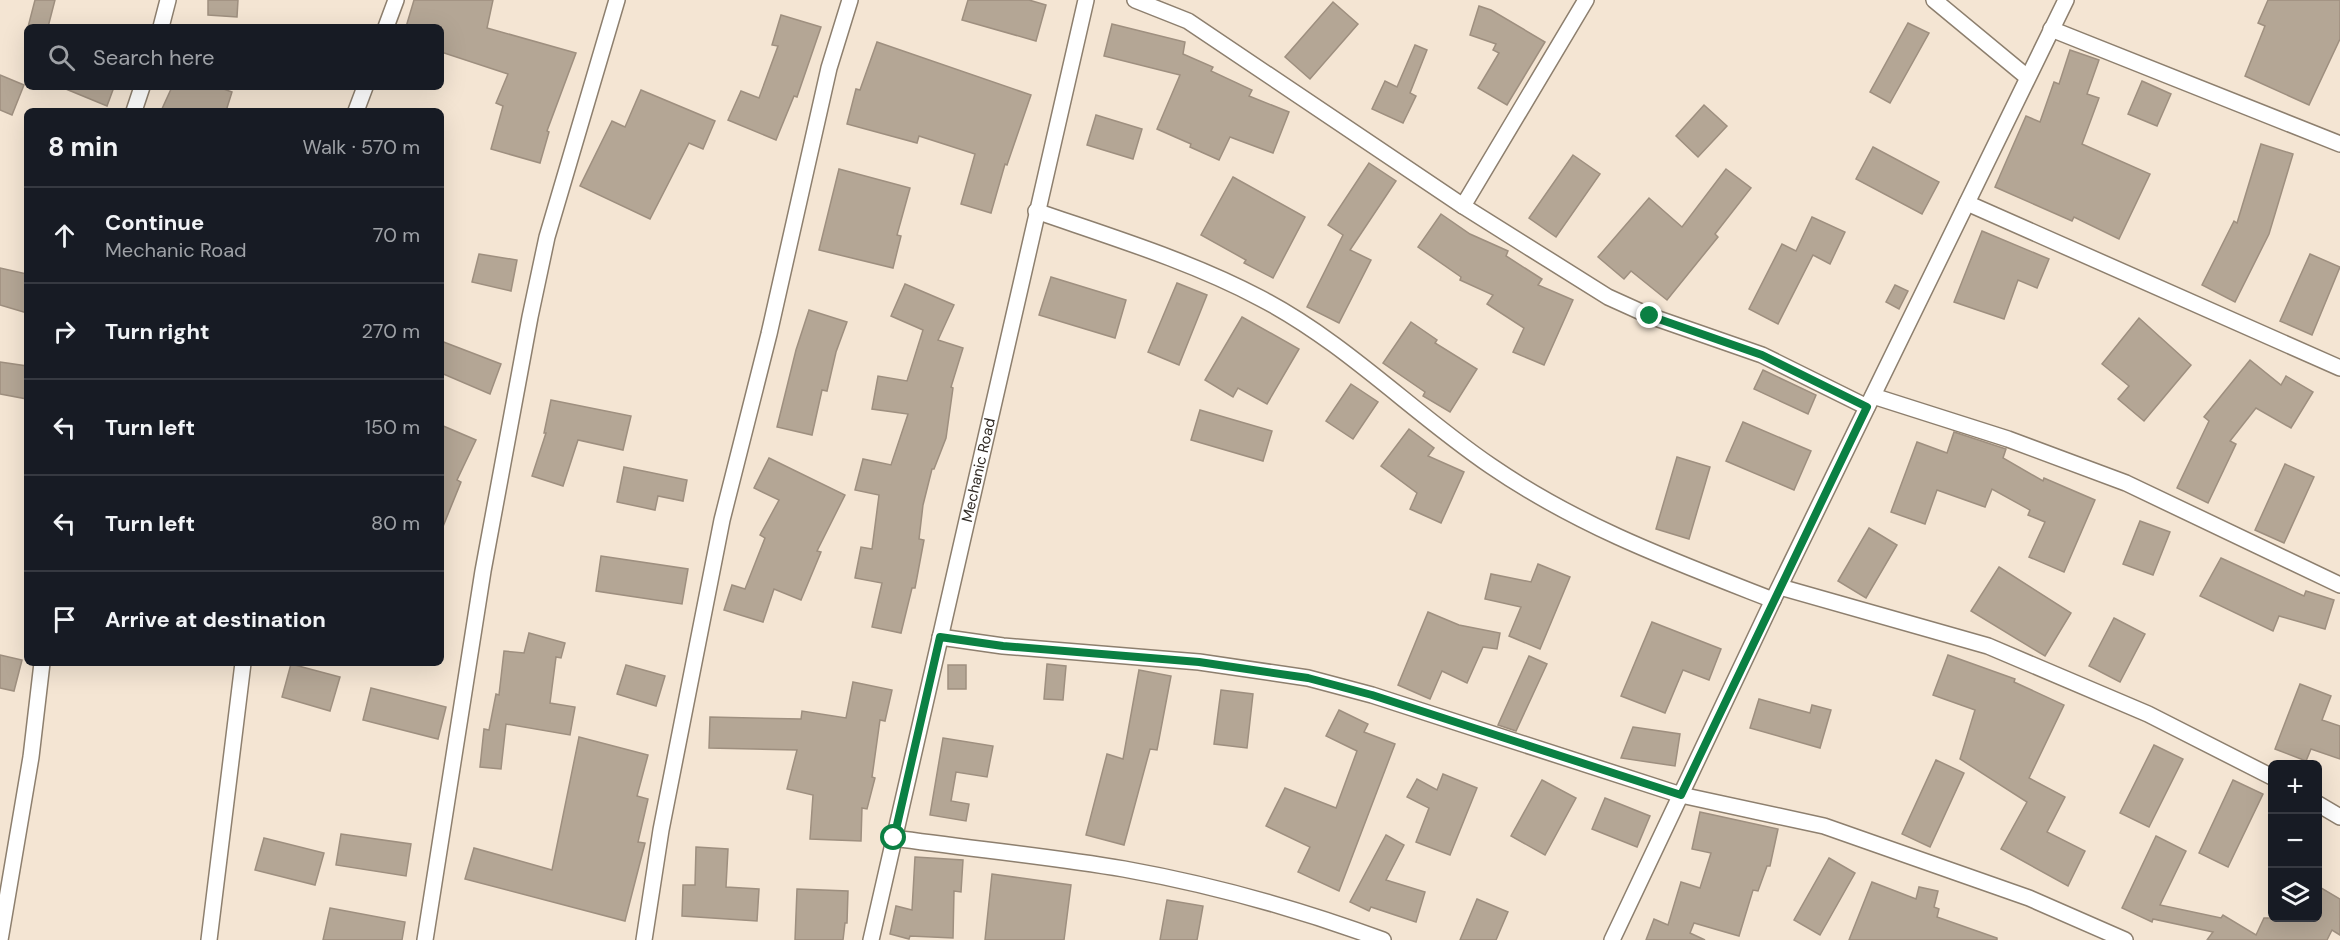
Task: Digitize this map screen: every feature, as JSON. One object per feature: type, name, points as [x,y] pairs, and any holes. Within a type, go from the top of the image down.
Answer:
[{"type":"street","points":[[162,24],[168,0]]},
{"type":"street","points":[[387,24],[396,0]]},
{"type":"street","points":[[425,940],[483,571],[530,317],[547,237],[617,0]]},
{"type":"street","points":[[644,940],[661,830],[722,520],[769,334],[829,68],[850,0]]},
{"type":"street","name":"Mechanic Road","points":[[871,940],[1086,0]]},
{"type":"street","points":[[1135,0],[1188,21],[1463,206],[1627,307],[1762,355],[1870,401],[2017,443],[2126,483],[2340,585]]},
{"type":"street","points":[[1463,206],[1586,0]]},
{"type":"street","points":[[1934,0],[2027,77]]},
{"type":"street","points":[[1612,940],[1776,593],[2066,0]]},
{"type":"street","points":[[2051,29],[2340,144]]},
{"type":"street","points":[[135,108],[141,90]]},
{"type":"street","points":[[357,108],[363,90]]},
{"type":"street","points":[[1966,203],[2340,368]]},
{"type":"street","points":[[1036,211],[1150,251],[1261,298],[1330,343],[1482,460],[1524,488],[1594,528],[1776,593],[1988,646],[2148,714],[2268,775]]},
{"type":"street","points":[[940,637],[1003,646],[1199,662],[1308,678],[1372,695],[1681,795],[1824,826],[2029,898],[2125,940]]},
{"type":"street","points":[[0,940],[31,757],[42,666]]},
{"type":"street","points":[[209,940],[243,666]]},
{"type":"street","points":[[2322,806],[2340,817]]},
{"type":"street","points":[[894,838],[1124,869],[1179,880],[1271,903],[1383,940]]},
{"type":"building","points":[[35,0],[55,0],[49,24],[29,24]]},
{"type":"building","points":[[208,0],[238,0],[237,17],[208,15]]},
{"type":"building","points":[[414,0],[493,0],[487,28],[576,53],[547,131],[549,132],[540,163],[491,149],[503,106],[496,103],[508,74],[444,53],[444,24],[407,24]]},
{"type":"building","points":[[968,0],[1029,0],[1046,5],[1036,41],[962,20]]},
{"type":"building","points":[[2268,0],[2340,0],[2340,39],[2309,105],[2245,76],[2265,26],[2258,23]]},
{"type":"building","points":[[1333,2],[1358,24],[1310,79],[1285,57]]},
{"type":"building","points":[[1479,6],[1491,10],[1545,42],[1507,105],[1478,88],[1499,53],[1493,50],[1496,44],[1470,35]]},
{"type":"building","points":[[781,15],[821,27],[797,97],[794,96],[776,140],[728,120],[741,91],[759,98],[778,46],[772,45]]},
{"type":"building","points":[[1908,23],[1929,33],[1890,103],[1870,92]]},
{"type":"building","points":[[1112,24],[1185,42],[1183,54],[1213,67],[1211,71],[1252,90],[1249,96],[1289,112],[1273,153],[1230,137],[1219,160],[1157,129],[1180,75],[1104,56]]},
{"type":"building","points":[[877,42],[1031,95],[1007,165],[1005,164],[991,213],[961,204],[975,154],[919,136],[917,143],[847,124],[856,89],[860,90]]},
{"type":"building","points":[[1415,45],[1427,50],[1410,93],[1416,96],[1403,123],[1372,109],[1385,81],[1397,87]]},
{"type":"building","points":[[2070,50],[2099,60],[2087,94],[2099,98],[2082,144],[2150,174],[2119,239],[2074,217],[2072,221],[1995,187],[2026,116],[2040,122],[2054,82],[2059,84]]},
{"type":"building","points":[[0,75],[24,85],[12,115],[0,110]]},
{"type":"building","points":[[2142,81],[2171,94],[2157,126],[2128,114]]},
{"type":"building","points":[[68,90],[113,90],[107,106]]},
{"type":"building","points":[[171,90],[226,90],[232,92],[227,108],[162,108]]},
{"type":"building","points":[[641,90],[715,121],[703,149],[689,143],[650,219],[580,186],[612,121],[625,127]]},
{"type":"building","points":[[1704,105],[1727,126],[1698,157],[1676,136]]},
{"type":"building","points":[[1096,115],[1142,129],[1133,159],[1087,145]]},
{"type":"building","points":[[2261,144],[2293,154],[2269,234],[2235,302],[2202,285],[2234,221],[2237,223]]},
{"type":"building","points":[[1873,147],[1939,182],[1922,214],[1856,179]]},
{"type":"building","points":[[1573,155],[1600,174],[1556,237],[1529,218]]},
{"type":"building","points":[[1369,163],[1396,181],[1350,250],[1371,260],[1339,323],[1307,307],[1343,235],[1328,225]]},
{"type":"building","points":[[839,169],[910,188],[897,235],[901,236],[893,268],[819,250]]},
{"type":"building","points":[[1726,169],[1751,188],[1715,234],[1718,237],[1667,300],[1631,271],[1624,279],[1598,257],[1649,198],[1682,227]]},
{"type":"building","points":[[1233,177],[1305,217],[1273,278],[1244,263],[1246,260],[1201,235]]},
{"type":"building","points":[[1441,214],[1470,234],[1508,251],[1506,256],[1542,279],[1538,285],[1573,300],[1544,365],[1513,352],[1524,328],[1487,304],[1493,295],[1460,280],[1461,277],[1418,247]]},
{"type":"building","points":[[1812,217],[1845,232],[1830,264],[1813,255],[1778,324],[1749,309],[1782,244],[1796,251]]},
{"type":"building","points":[[1982,231],[2049,259],[2037,288],[2018,280],[2004,319],[1954,302]]},
{"type":"building","points":[[479,254],[517,260],[511,291],[472,282]]},
{"type":"building","points":[[2310,254],[2340,267],[2312,335],[2280,321]]},
{"type":"building","points":[[0,268],[24,273],[24,312],[0,305]]},
{"type":"building","points":[[1051,277],[1126,300],[1115,338],[1039,315]]},
{"type":"building","points":[[1177,283],[1207,295],[1179,365],[1148,352]]},
{"type":"building","points":[[905,284],[954,305],[938,340],[963,348],[951,387],[953,388],[946,438],[934,469],[932,469],[923,505],[919,539],[924,540],[915,588],[912,588],[901,633],[872,627],[882,583],[855,578],[861,547],[872,549],[879,495],[855,490],[863,459],[891,465],[908,414],[872,409],[878,376],[907,381],[923,330],[891,316]]},
{"type":"building","points":[[1895,285],[1908,291],[1899,309],[1886,302]]},
{"type":"building","points":[[809,310],[847,322],[836,352],[827,391],[822,390],[812,435],[777,427],[796,350]]},
{"type":"building","points":[[1242,317],[1299,349],[1267,404],[1238,388],[1233,397],[1205,380]]},
{"type":"building","points":[[2139,318],[2191,365],[2144,421],[2118,399],[2129,386],[2102,364]]},
{"type":"building","points":[[1411,322],[1437,340],[1435,343],[1477,369],[1450,412],[1423,396],[1425,392],[1383,363]]},
{"type":"building","points":[[444,342],[501,364],[490,394],[444,374]]},
{"type":"building","points":[[2250,360],[2281,385],[2286,376],[2313,392],[2291,428],[2256,408],[2230,441],[2236,444],[2208,503],[2177,488],[2209,421],[2204,417]]},
{"type":"building","points":[[0,362],[24,366],[24,398],[0,394]]},
{"type":"building","points":[[1763,370],[1816,395],[1808,414],[1754,389]]},
{"type":"building","points":[[1351,384],[1378,402],[1353,439],[1326,421]]},
{"type":"building","points":[[551,400],[631,416],[623,450],[578,440],[563,486],[532,476],[546,433],[544,433]]},
{"type":"building","points":[[1200,410],[1272,431],[1263,461],[1191,440]]},
{"type":"building","points":[[1743,422],[1811,451],[1794,490],[1726,461]]},
{"type":"building","points":[[444,426],[476,440],[457,480],[461,482],[444,524]]},
{"type":"building","points":[[1409,429],[1434,448],[1428,456],[1464,472],[1441,523],[1410,509],[1417,493],[1381,466]]},
{"type":"building","points":[[1954,432],[2006,449],[2003,458],[2043,481],[2044,478],[2095,500],[2064,572],[2029,557],[2045,522],[2028,515],[2030,510],[1992,489],[1985,507],[1937,490],[1925,524],[1891,512],[1917,442],[1947,453]]},
{"type":"building","points":[[1677,457],[1710,467],[1689,539],[1656,529]]},
{"type":"building","points":[[769,458],[845,495],[817,551],[821,552],[801,600],[774,589],[763,622],[724,610],[732,585],[745,589],[765,538],[760,535],[779,500],[754,488]]},
{"type":"building","points":[[2285,464],[2314,477],[2284,543],[2255,530]]},
{"type":"building","points":[[624,467],[687,480],[683,501],[658,496],[655,510],[617,502]]},
{"type":"building","points":[[2140,521],[2170,532],[2153,575],[2123,564]]},
{"type":"building","points":[[1869,528],[1897,545],[1866,598],[1838,581]]},
{"type":"building","points":[[601,556],[688,569],[682,604],[596,591]]},
{"type":"building","points":[[2221,558],[2304,596],[2306,591],[2334,600],[2325,629],[2279,616],[2273,631],[2200,596]]},
{"type":"building","points":[[1538,564],[1570,577],[1540,649],[1509,636],[1521,607],[1485,599],[1491,574],[1531,582]]},
{"type":"building","points":[[1999,567],[2071,613],[2045,656],[1971,611]]},
{"type":"building","points":[[1428,612],[1459,625],[1500,633],[1497,649],[1483,647],[1467,683],[1442,671],[1430,699],[1398,685]]},
{"type":"building","points":[[2114,618],[2145,634],[2120,682],[2089,666]]},
{"type":"building","points":[[1652,622],[1721,649],[1709,680],[1683,670],[1665,713],[1621,696]]},
{"type":"building","points":[[529,633],[565,643],[561,658],[556,657],[550,703],[575,707],[570,735],[506,724],[501,769],[480,767],[484,729],[489,730],[496,694],[499,695],[504,651],[524,653]]},
{"type":"building","points":[[0,655],[22,660],[14,691],[0,688]]},
{"type":"building","points":[[1948,655],[2015,679],[2014,682],[2064,705],[2029,778],[2065,797],[2047,832],[2085,851],[2068,886],[2001,849],[2027,802],[1960,759],[1975,710],[1933,695]]},
{"type":"building","points":[[1529,656],[1547,664],[1516,731],[1498,725]]},
{"type":"building","points":[[1047,664],[1066,666],[1063,700],[1044,699]]},
{"type":"building","points":[[626,665],[665,676],[656,706],[617,694]]},
{"type":"building","points":[[948,665],[966,665],[966,689],[948,689]]},
{"type":"building","points":[[290,666],[340,677],[330,711],[282,697]]},
{"type":"building","points":[[1139,670],[1171,676],[1157,750],[1150,749],[1124,845],[1086,835],[1107,754],[1123,759]]},
{"type":"building","points":[[853,682],[892,690],[885,721],[880,720],[872,777],[875,778],[867,809],[862,808],[861,841],[810,839],[813,795],[787,789],[797,750],[709,748],[710,717],[801,719],[802,711],[846,718]]},
{"type":"building","points":[[2300,684],[2331,696],[2322,720],[2340,726],[2340,759],[2311,749],[2306,760],[2303,760],[2275,749]]},
{"type":"building","points":[[371,688],[446,707],[438,739],[363,720]]},
{"type":"building","points":[[1221,690],[1253,694],[1247,748],[1214,744]]},
{"type":"building","points":[[1759,699],[1810,713],[1812,705],[1831,710],[1820,748],[1750,728]]},
{"type":"building","points":[[1339,710],[1368,724],[1364,732],[1395,744],[1339,891],[1298,872],[1310,847],[1266,826],[1285,788],[1336,808],[1357,751],[1326,736]]},
{"type":"building","points":[[1633,727],[1680,734],[1675,766],[1621,758]]},
{"type":"building","points":[[579,737],[648,755],[637,796],[648,799],[638,842],[645,843],[625,921],[465,879],[474,848],[552,870]]},
{"type":"building","points":[[943,738],[993,746],[987,777],[956,772],[951,801],[969,804],[966,821],[930,815]]},
{"type":"building","points":[[2154,745],[2183,759],[2149,827],[2120,813]]},
{"type":"building","points":[[1936,760],[1964,773],[1930,847],[1902,834]]},
{"type":"building","points":[[1443,774],[1477,788],[1450,855],[1416,842],[1429,808],[1407,797],[1417,779],[1437,790]]},
{"type":"building","points":[[1542,780],[1576,798],[1545,855],[1511,836]]},
{"type":"building","points":[[2233,780],[2263,794],[2228,867],[2199,853]]},
{"type":"building","points":[[1605,798],[1650,816],[1637,847],[1592,829]]},
{"type":"building","points":[[1700,812],[1778,829],[1770,866],[1767,866],[1758,891],[1753,890],[1739,936],[1694,923],[1690,933],[1705,940],[1646,940],[1654,919],[1668,925],[1681,882],[1700,888],[1711,853],[1692,849]]},
{"type":"building","points":[[341,834],[411,844],[406,876],[336,865]]},
{"type":"building","points":[[1386,835],[1404,845],[1386,880],[1425,892],[1416,922],[1371,907],[1369,911],[1350,902]]},
{"type":"building","points":[[2156,836],[2186,851],[2160,905],[2221,918],[2223,915],[2256,935],[2264,918],[2268,918],[2268,922],[2322,922],[2322,888],[2340,899],[2340,935],[2332,930],[2327,940],[2207,940],[2213,932],[2153,919],[2152,922],[2122,908]]},
{"type":"building","points":[[264,838],[324,853],[315,885],[255,870]]},
{"type":"building","points":[[696,847],[728,849],[726,887],[759,889],[757,921],[682,916],[683,885],[695,885]]},
{"type":"building","points":[[915,857],[963,860],[961,892],[954,891],[953,938],[910,936],[909,939],[890,934],[896,906],[912,910]]},
{"type":"building","points":[[1829,858],[1855,873],[1820,935],[1794,920]]},
{"type":"building","points":[[992,874],[1071,885],[1064,940],[985,940]]},
{"type":"building","points":[[1872,882],[1916,899],[1919,887],[1938,891],[1934,907],[1939,909],[1937,917],[1997,938],[1997,940],[1849,940]]},
{"type":"building","points":[[797,889],[848,891],[847,923],[845,923],[843,940],[795,940]]},
{"type":"building","points":[[1477,899],[1508,912],[1496,940],[1460,940]]},
{"type":"building","points":[[1167,900],[1203,906],[1197,940],[1160,940]]},
{"type":"building","points":[[330,908],[405,922],[402,940],[323,940]]},
{"type":"route","points":[[894,838],[940,637],[1003,646],[1199,662],[1308,678],[1372,695],[1681,795],[1867,407],[1762,355],[1650,316]]}]
